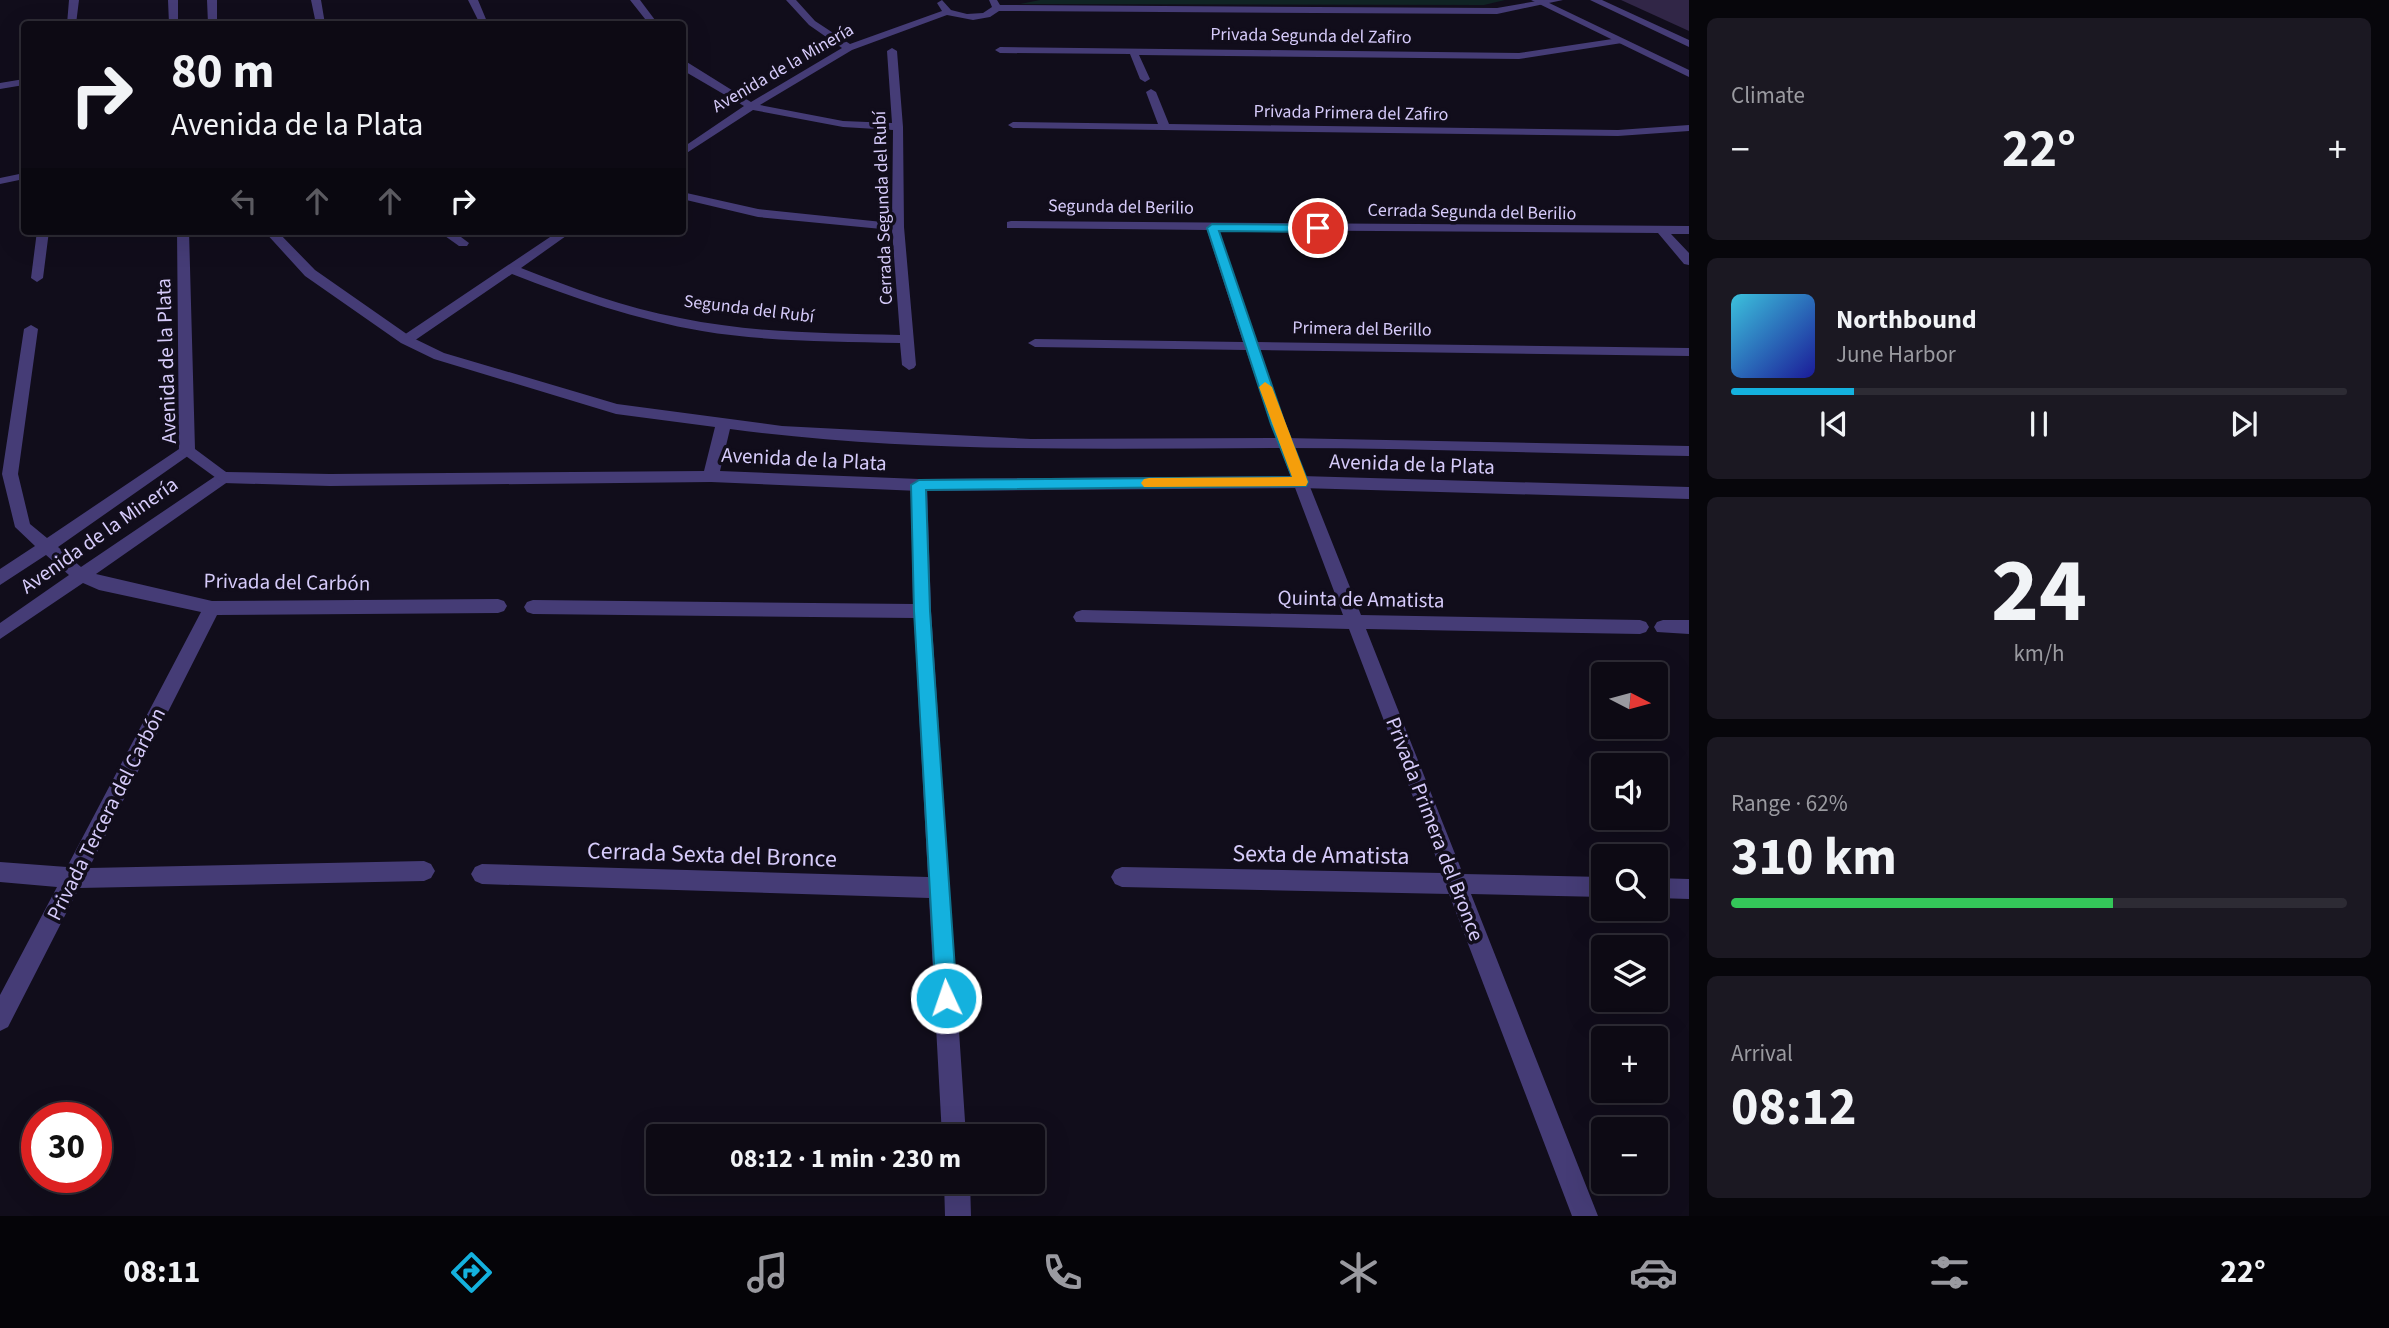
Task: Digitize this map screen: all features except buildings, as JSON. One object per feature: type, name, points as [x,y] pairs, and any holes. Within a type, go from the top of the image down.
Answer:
[{"type":"street","points":[[72,21],[75,0]]},
{"type":"street","points":[[173,0],[174,21]]},
{"type":"street","points":[[212,0],[213,21]]},
{"type":"street","points":[[316,0],[320,21]]},
{"type":"street","points":[[473,0],[483,21]]},
{"type":"street","points":[[635,0],[652,21]]},
{"type":"street","points":[[791,0],[812,23],[849,48]]},
{"type":"street","points":[[945,0],[943,7],[947,12],[977,17],[994,12],[995,4],[1497,11],[1539,1],[1558,0]]},
{"type":"street","points":[[1595,0],[1689,44]]},
{"type":"street","points":[[1539,1],[1689,74]]},
{"type":"street","name":"Avenida de la Minería","points":[[686,149],[751,106],[849,48],[947,12]]},
{"type":"street","name":"Privada Segunda del Zafiro","points":[[1000,50],[1519,56],[1619,41]]},
{"type":"street","name":"Cerrada Segunda del Rubí","points":[[892,51],[898,127],[898,227],[909,365]]},
{"type":"street","points":[[1133,51],[1145,79]]},
{"type":"street","points":[[686,67],[751,106],[843,124],[898,127]]},
{"type":"street","points":[[0,86],[21,82]]},
{"type":"street","points":[[1151,92],[1166,129]]},
{"type":"street","name":"Privada Primera del Zafiro","points":[[1013,125],[1166,129],[1618,132],[1689,128]]},
{"type":"street","points":[[0,181],[21,177]]},
{"type":"street","points":[[686,196],[758,213],[898,227]]},
{"type":"street","name":"Segunda del Berilio","points":[[1011,225],[1212,228],[1285,443]]},
{"type":"street","name":"Cerrada Segunda del Berilio","points":[[1212,228],[1663,232],[1689,230]]},
{"type":"street","points":[[1663,232],[1689,261]]},
{"type":"street","points":[[37,278],[42,235]]},
{"type":"street","name":"Avenida de la Plata","points":[[183,235],[187,451],[223,477],[330,480],[711,475],[919,485],[1301,482],[1689,493]]},
{"type":"street","name":"Avenida de la Plata","points":[[274,235],[310,273],[406,340],[439,356],[616,410],[782,431],[1031,444],[1285,443],[1689,451]]},
{"type":"street","points":[[450,235],[463,243]]},
{"type":"street","points":[[406,340],[561,235]]},
{"type":"street","name":"Segunda del Rubí","points":[[511,269],[631,309],[703,327],[789,335],[906,340]]},
{"type":"street","points":[[5,475],[31,329]]},
{"type":"street","name":"Primera del Berillo","points":[[1035,343],[1689,352]]},
{"type":"street","points":[[711,475],[723,425]]},
{"type":"street","name":"Privada Primera del Bronce","points":[[1285,443],[1584,1216]]},
{"type":"street","name":"Avenida de la Minería","points":[[0,578],[187,451]]},
{"type":"street","name":"Privada del Carbón","points":[[5,475],[23,527],[80,575],[99,583],[212,608],[498,606]]},
{"type":"street","name":"Avenida de la Minería","points":[[0,632],[223,477]]},
{"type":"street","points":[[919,485],[922,611],[953,1124]]},
{"type":"street","points":[[533,607],[922,611]]},
{"type":"street","name":"Privada Tercera del Carbón","points":[[0,1019],[212,608]]},
{"type":"street","name":"Quinta de Amatista","points":[[1082,617],[1640,627]]},
{"type":"street","points":[[1663,627],[1689,627]]},
{"type":"street","points":[[0,872],[73,878],[424,871]]},
{"type":"street","name":"Cerrada Sexta del Bronce","points":[[482,874],[940,888]]},
{"type":"street","name":"Sexta de Amatista","points":[[1122,877],[1591,887]]},
{"type":"street","points":[[1668,888],[1689,889]]},
{"type":"street","points":[[957,1194],[958,1216]]},
{"type":"green space","points":[[1040,0],[1505,0],[1484,5],[1020,4]]},
{"type":"slow traffic","points":[[1149,483],[1301,482],[1265,387]]},
{"type":"route","points":[[946,998],[922,611],[919,485],[1301,482],[1278,424],[1212,228],[1318,228]]}]
